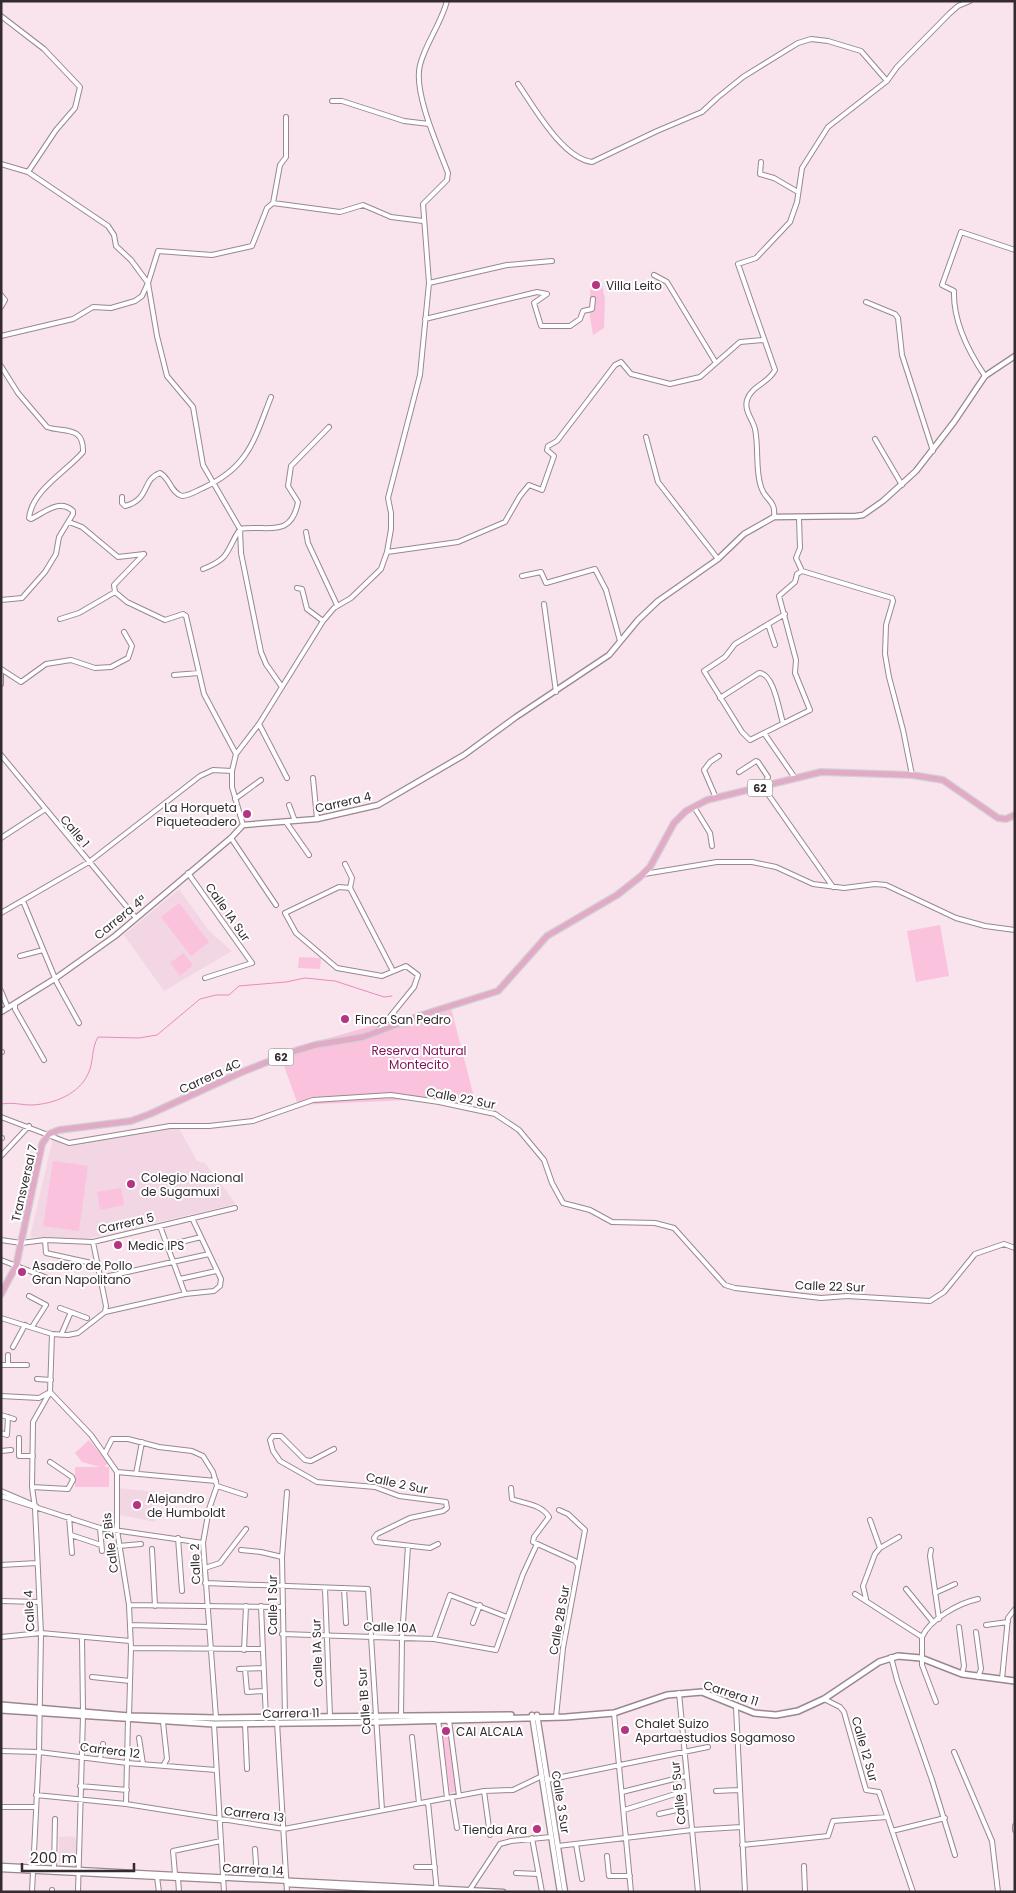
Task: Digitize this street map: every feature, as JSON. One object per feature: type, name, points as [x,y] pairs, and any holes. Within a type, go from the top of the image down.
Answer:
[{"type":"main road","name":"62","points":[[379,1031],[498,991],[547,936],[617,895],[644,874],[650,867],[674,823],[694,807],[716,798],[820,772],[912,775],[943,780],[998,818],[1015,815]]},
{"type":"main road","name":"Carrera 4C","points":[[49,1134],[59,1130],[131,1120],[150,1114],[242,1072],[298,1050],[363,1037],[379,1031]]},
{"type":"main road","name":"Transversal 7","points":[[1,1294],[16,1266],[42,1144],[49,1134]]},
{"type":"main road","points":[[891,1658],[898,1656],[921,1658],[962,1674],[1015,1680]]},
{"type":"main road","name":"Carrera 11","points":[[128,1718],[376,1722],[438,1718],[582,1715],[614,1713],[679,1693],[702,1692],[754,1713],[776,1715],[798,1711],[824,1699],[879,1662],[891,1658]]},
{"type":"main road","name":"Carrera 11","points":[[1,1705],[163,1722],[245,1724],[266,1720]]},
{"type":"main road","name":"Carrera 11","points":[[1,1710],[39,1710]]},
{"type":"main road","name":"Carrera 11","points":[[277,1720],[285,1717],[330,1716],[401,1715],[449,1720],[535,1716]]},
{"type":"street","points":[[243,825],[235,799],[232,771],[236,754],[258,724],[323,621],[337,605],[351,598],[371,580],[381,569],[388,552],[391,513],[388,498],[420,375],[429,283],[423,204],[447,180],[448,173],[429,124],[418,81],[419,68],[447,1]]},
{"type":"street","points":[[970,1],[958,6],[949,14],[897,67],[887,81],[828,127],[802,168],[790,222],[756,258],[738,264],[775,370],[771,378],[752,391],[746,401],[748,415],[754,428],[761,488],[773,503],[774,517],[799,518],[863,514],[902,485],[933,451],[985,376],[1015,356]]},
{"type":"street","points":[[1,16],[44,49],[80,87],[75,108],[56,130],[28,172]]},
{"type":"street","points":[[518,84],[546,126],[578,157],[592,162],[656,131],[702,112],[716,98],[743,77],[798,43],[811,39],[828,41],[861,51],[887,81]]},
{"type":"street","points":[[332,101],[342,101],[404,121],[429,124]]},
{"type":"street","points":[[1,336],[73,320],[93,307],[111,308],[126,305],[142,296],[148,284],[158,251],[212,255],[252,246],[267,208],[273,203],[280,165],[286,157],[286,117]]},
{"type":"street","points":[[761,162],[760,174],[774,178],[798,192]]},
{"type":"street","points":[[1,164],[28,172],[108,226],[114,235],[116,246],[131,260],[148,284],[157,336],[168,376],[193,407],[203,465],[240,529],[242,553],[262,652],[266,664],[282,687]]},
{"type":"street","points":[[273,203],[340,212],[363,206],[391,217],[423,221]]},
{"type":"street","points":[[985,376],[958,326],[953,308],[954,291],[942,285],[961,232],[1015,250]]},
{"type":"street","points":[[429,283],[507,265],[552,260]]},
{"type":"street","points":[[654,275],[667,282],[716,362]]},
{"type":"street","points":[[425,319],[538,292],[547,294],[534,304],[541,326],[570,326],[580,319],[583,311],[592,309],[593,299]]},
{"type":"street","points":[[1,295],[5,300],[1,307]]},
{"type":"street","points":[[866,302],[895,314],[898,318],[902,355],[933,451]]},
{"type":"street","points":[[388,552],[458,542],[505,522],[520,496],[530,485],[542,490],[554,456],[547,450],[548,446],[557,441],[615,365],[621,362],[631,374],[670,384],[700,376],[740,342],[763,340]]},
{"type":"street","points":[[1,366],[18,393],[47,427],[70,430],[77,434],[81,441],[83,452],[58,478],[47,486],[30,511],[29,518],[31,519],[49,508],[56,506],[70,507],[74,514],[59,537],[56,554],[45,572],[28,593],[22,598],[1,600]]},
{"type":"street","points":[[122,497],[122,503],[125,506],[139,500],[151,478],[160,473],[165,475],[176,494],[182,496],[213,483],[226,475],[248,454],[271,398]]},
{"type":"street","points":[[240,529],[278,528],[284,526],[296,514],[298,502],[288,486],[291,466],[329,427]]},
{"type":"street","points":[[646,437],[658,482],[718,558]]},
{"type":"street","points":[[875,438],[902,485]]},
{"type":"street","name":"Carrera 4","points":[[243,825],[317,819],[378,804],[464,755],[516,717],[609,655],[658,601],[718,558],[744,534],[774,517]]},
{"type":"street","points":[[799,518],[800,548],[796,558],[802,571],[892,598],[893,600],[886,625],[886,661],[912,775]]},
{"type":"street","points":[[69,522],[82,527],[118,557],[144,554],[114,585],[115,592],[127,602],[165,620],[186,616],[204,694],[236,754]]},
{"type":"street","points":[[203,569],[219,563],[226,557],[240,529]]},
{"type":"street","points":[[306,532],[308,544],[337,605]]},
{"type":"street","points":[[522,576],[541,572],[546,583],[595,569],[606,590],[620,641]]},
{"type":"street","points":[[785,614],[735,644],[725,657],[704,671],[742,732],[750,740],[810,710],[795,673],[796,660],[785,614],[779,596],[795,582],[797,574],[802,571]]},
{"type":"street","points":[[297,588],[302,589],[307,609],[323,621]]},
{"type":"street","points":[[60,619],[79,613],[115,592]]},
{"type":"street","points":[[544,604],[556,692]]},
{"type":"street","points":[[768,624],[775,645]]},
{"type":"street","points":[[1,669],[23,682],[46,664],[70,660],[95,668],[111,667],[128,658],[132,646],[124,632]]},
{"type":"street","points":[[174,675],[199,673]]},
{"type":"street","points":[[720,698],[759,673],[764,673],[768,676],[783,722]]},
{"type":"street","points":[[1,674],[1,684]]},
{"type":"street","points":[[258,724],[287,778]]},
{"type":"street","points":[[764,733],[795,778]]},
{"type":"street","name":"Calle 1","points":[[1,755],[44,810],[136,918]]},
{"type":"street","points":[[716,798],[704,770],[710,762],[720,756]]},
{"type":"street","points":[[739,772],[756,761],[758,762],[768,777],[763,787],[833,887]]},
{"type":"street","points":[[1,914],[89,862],[200,776],[213,770],[232,771]]},
{"type":"street","points":[[313,778],[317,819]]},
{"type":"street","points":[[235,799],[261,780]]},
{"type":"street","points":[[289,805],[295,821]]},
{"type":"street","points":[[694,807],[710,832],[712,846]]},
{"type":"street","points":[[1,838],[44,810]]},
{"type":"street","points":[[286,822],[309,855]]},
{"type":"street","name":"Carrera 4ª","points":[[1,1012],[56,978],[136,918],[231,838],[243,825]]},
{"type":"street","points":[[231,838],[276,905]]},
{"type":"street","points":[[644,874],[717,862],[752,862],[776,867],[813,884],[833,887],[886,885],[956,918],[985,926],[1015,930]]},
{"type":"street","points":[[345,864],[352,878],[350,888],[393,971]]},
{"type":"street","name":"Calle 1A Sur","points":[[188,874],[252,963],[205,978]]},
{"type":"street","points":[[350,888],[339,887],[285,913],[296,933],[337,968],[382,976],[406,966],[418,975],[418,980],[379,1031]]},
{"type":"street","points":[[23,901],[57,983],[79,1023]]},
{"type":"street","points":[[20,956],[43,950]]},
{"type":"street","points":[[1,991],[8,1008]]},
{"type":"street","points":[[15,1004],[15,1009],[44,1060]]},
{"type":"street","name":"Calle 22 Sur","points":[[1,1117],[29,1126],[69,1143],[170,1126],[210,1126],[253,1121],[313,1100],[391,1096],[439,1102],[495,1114],[519,1130],[544,1160],[552,1183],[563,1203],[590,1210],[612,1222],[655,1223],[674,1228],[725,1285],[735,1288],[814,1298],[847,1296],[930,1301],[939,1297],[949,1287],[975,1254],[1004,1244],[1015,1248]]},
{"type":"street","points":[[1,1156],[29,1126]]},
{"type":"street","name":"Carrera 5","points":[[1,1240],[21,1243],[45,1240],[93,1242],[235,1208]]},
{"type":"street","points":[[1,1318],[52,1334],[78,1333],[105,1312],[185,1294],[214,1291],[220,1286],[221,1279],[192,1218]]},
{"type":"street","points":[[160,1226],[169,1245],[185,1294]]},
{"type":"street","points":[[169,1245],[201,1238]]},
{"type":"street","points":[[45,1240],[46,1252],[96,1264]]},
{"type":"street","points":[[93,1242],[106,1306],[105,1312]]},
{"type":"street","points":[[100,1278],[209,1254]]},
{"type":"street","points":[[1,1260],[50,1279]]},
{"type":"street","points":[[180,1279],[216,1271]]},
{"type":"street","points":[[29,1296],[46,1305],[32,1327]]},
{"type":"street","points":[[60,1308],[87,1318]]},
{"type":"street","points":[[61,1335],[71,1312]]},
{"type":"street","points":[[13,1346],[25,1325]]},
{"type":"street","name":"Calle 4","points":[[32,1892],[39,1752],[41,1633],[36,1507],[32,1486],[34,1422],[50,1392],[52,1334]]},
{"type":"street","points":[[8,1355],[8,1365]]},
{"type":"street","points":[[1,1365],[27,1365]]},
{"type":"street","points":[[37,1379],[51,1380]]},
{"type":"street","points":[[1,1396],[39,1398],[50,1392],[105,1452],[117,1472],[216,1481]]},
{"type":"street","points":[[1,1415],[14,1419]]},
{"type":"street","points":[[1,1433],[7,1434],[8,1417]]},
{"type":"street","name":"Calle 2 Sur","points":[[334,1449],[311,1461],[305,1460],[281,1436],[273,1436],[270,1440],[273,1452],[280,1461],[317,1482],[375,1487],[399,1496],[446,1502],[448,1508],[443,1511],[410,1518],[377,1534],[374,1538],[376,1542],[408,1546]]},
{"type":"street","points":[[19,1438],[19,1456],[33,1456]]},
{"type":"street","points":[[105,1452],[112,1439],[128,1439],[192,1451],[203,1456],[217,1486],[245,1495]]},
{"type":"street","points":[[136,1474],[142,1442]]},
{"type":"street","points":[[1,1451],[10,1450]]},
{"type":"street","points":[[32,1486],[68,1489],[73,1480],[72,1477],[50,1462]]},
{"type":"street","name":"Calle 2 Bis","points":[[117,1472],[117,1530],[129,1605],[131,1648],[126,1804]]},
{"type":"street","name":"Calle 2","points":[[216,1718],[203,1543],[209,1509],[217,1486]]},
{"type":"street","points":[[511,1488],[512,1499],[531,1504],[546,1512],[549,1517],[534,1537],[533,1542],[536,1547],[575,1561],[578,1565]]},
{"type":"street","points":[[1,1491],[36,1507]]},
{"type":"street","name":"Calle 1 Sur","points":[[285,1717],[282,1557],[287,1492]]},
{"type":"street","points":[[1,1496],[100,1528],[203,1543]]},
{"type":"street","name":"Calle 2B Sur","points":[[556,1716],[563,1648],[585,1530],[568,1514],[559,1510]]},
{"type":"street","points":[[69,1517],[72,1553]]},
{"type":"street","points":[[870,1520],[880,1548]]},
{"type":"street","points":[[100,1528],[102,1551]]},
{"type":"street","points":[[205,1568],[220,1563],[246,1529]]},
{"type":"street","points":[[71,1535],[101,1545]]},
{"type":"street","points":[[866,1599],[863,1586],[875,1554],[880,1548],[899,1537]]},
{"type":"street","points":[[178,1538],[182,1591]]},
{"type":"street","points":[[119,1546],[141,1544]]},
{"type":"street","points":[[401,1715],[402,1638],[408,1546],[430,1548],[438,1544]]},
{"type":"street","points":[[434,1639],[448,1595],[480,1605],[507,1617],[536,1547]]},
{"type":"street","points":[[152,1549],[155,1606]]},
{"type":"street","points":[[241,1550],[282,1557]]},
{"type":"street","points":[[931,1550],[930,1556],[939,1618]]},
{"type":"street","points":[[1,1565],[37,1563]]},
{"type":"street","points":[[205,1583],[283,1584],[325,1589],[344,1588],[346,1623]]},
{"type":"street","points":[[935,1593],[955,1584]]},
{"type":"street","name":"Calle 1B Sur","points":[[344,1588],[368,1590],[382,1810]]},
{"type":"street","name":"Calle 1A Sur","points":[[325,1589],[325,1636],[330,1716]]},
{"type":"street","points":[[906,1589],[933,1622]]},
{"type":"street","points":[[855,1594],[866,1599],[922,1637]]},
{"type":"street","points":[[936,1702],[921,1658],[922,1637],[925,1630],[933,1622],[967,1602],[978,1599]]},
{"type":"street","points":[[1,1601],[39,1602]]},
{"type":"street","points":[[129,1605],[282,1607]]},
{"type":"street","points":[[472,1623],[480,1605]]},
{"type":"street","points":[[244,1650],[246,1606]]},
{"type":"street","points":[[261,1606],[266,1720]]},
{"type":"street","points":[[1002,1680],[1008,1622],[1015,1609]]},
{"type":"street","name":"Calle 10A","points":[[282,1634],[434,1639],[496,1650],[507,1617]]},
{"type":"street","points":[[986,1625],[1008,1622]]},
{"type":"street","points":[[130,1625],[208,1627]]},
{"type":"street","points":[[959,1627],[964,1666],[962,1674]]},
{"type":"street","points":[[976,1632],[981,1669],[978,1677]]},
{"type":"street","points":[[1,1638],[41,1633],[130,1641]]},
{"type":"street","points":[[78,1892],[83,1714],[82,1638]]},
{"type":"street","points":[[131,1648],[262,1649]]},
{"type":"street","points":[[891,1658],[945,1818],[955,1854]]},
{"type":"street","points":[[239,1670],[263,1668]]},
{"type":"street","points":[[246,1669],[247,1692],[264,1690]]},
{"type":"street","points":[[92,1677],[130,1681]]},
{"type":"street","name":"Calle 5 Sur","points":[[679,1693],[698,1892]]},
{"type":"street","name":"Calle 12 Sur","points":[[824,1699],[840,1707],[844,1712],[866,1790],[879,1792],[913,1892]]},
{"type":"street","points":[[736,1707],[745,1892]]},
{"type":"street","points":[[614,1713],[632,1892]]},
{"type":"street","name":"Calle 3 Sur","points":[[535,1716],[542,1776],[560,1892]]},
{"type":"street","name":"Calle 3 Sur","points":[[535,1716],[565,1892]]},
{"type":"street","points":[[438,1718],[450,1798],[457,1828]]},
{"type":"street","points":[[277,1720],[287,1892]]},
{"type":"street","points":[[449,1720],[459,1796]]},
{"type":"street","points":[[163,1722],[167,1759],[163,1766]]},
{"type":"street","points":[[214,1724],[224,1892]]},
{"type":"street","points":[[245,1724],[247,1769]]},
{"type":"street","points":[[412,1737],[420,1804]]},
{"type":"street","points":[[139,1738],[143,1764]]},
{"type":"street","points":[[100,1759],[103,1744]]},
{"type":"street","points":[[547,1780],[708,1747]]},
{"type":"street","name":"Carrera 12","points":[[1,1751],[39,1752],[128,1763],[216,1770]]},
{"type":"street","points":[[954,1752],[992,1842],[998,1892]]},
{"type":"street","name":"Carrera 13","points":[[36,1795],[126,1804],[284,1829],[484,1791],[513,1790],[542,1776]]},
{"type":"street","points":[[622,1792],[686,1776]]},
{"type":"street","points":[[80,1786],[127,1790]]},
{"type":"street","points":[[624,1810],[688,1790]]},
{"type":"street","points":[[716,1791],[739,1790]]},
{"type":"street","points":[[484,1791],[490,1835]]},
{"type":"street","points":[[428,1802],[437,1890]]},
{"type":"street","points":[[1,1807],[35,1807]]},
{"type":"street","points":[[659,1814],[690,1807]]},
{"type":"street","points":[[742,1845],[828,1836],[833,1821],[887,1817]]},
{"type":"street","points":[[54,1818],[54,1868]]},
{"type":"street","points":[[892,1831],[945,1818]]},
{"type":"street","points":[[558,1846],[692,1830],[741,1827]]},
{"type":"street","points":[[469,1891],[500,1844],[532,1838],[551,1838]]},
{"type":"street","points":[[532,1838],[542,1892]]},
{"type":"street","points":[[179,1892],[174,1852],[221,1840]]},
{"type":"street","points":[[576,1844],[582,1879]]},
{"type":"street","points":[[256,1849],[257,1879]]},
{"type":"street","points":[[607,1856],[609,1876],[630,1876]]},
{"type":"street","points":[[416,1866],[435,1867]]},
{"type":"street","points":[[804,1866],[805,1892]]},
{"type":"street","name":"Carrera 14","points":[[1,1868],[78,1870],[287,1882]]},
{"type":"street","name":"Carrera 14","points":[[32,1869],[54,1868],[157,1877],[177,1876]]},
{"type":"street","points":[[516,1874],[538,1874]]},
{"type":"street","points":[[157,1877],[158,1892]]},
{"type":"street","name":"Carrera 14","points":[[223,1878],[432,1892]]},
{"type":"street","name":"Carrera 14","points":[[318,1884],[339,1889],[377,1888],[504,1892]]},
{"type":"shaded area","points":[[179,889],[210,932],[232,951],[164,991],[124,935]]},
{"type":"shaded area","name":"Colegio Nacional de Sugamuxi","points":[[179,1128],[197,1161],[205,1163],[236,1204],[86,1239],[30,1237],[53,1138],[68,1145],[136,1132]]},
{"type":"shaded area","name":"Alejandro de Humboldt","points":[[118,1488],[155,1492],[155,1522],[120,1515]]},
{"type":"shaded area","points":[[73,1836],[76,1839],[76,1862],[59,1862],[59,1837]]},
{"type":"green space","name":"Villa Leito","points":[[601,281],[605,299],[604,328],[593,335],[589,310],[591,283]]},
{"type":"green space","points":[[179,903],[209,942],[191,956],[161,917]]},
{"type":"green space","points":[[940,925],[949,976],[916,982],[907,931]]},
{"type":"green space","points":[[183,953],[193,965],[180,976],[170,963]]},
{"type":"green space","points":[[299,957],[321,958],[320,969],[298,968]]},
{"type":"green space","name":"Reserva Natural Montecito","points":[[450,1004],[474,1097],[298,1105],[279,1052]]},
{"type":"green space","points":[[53,1161],[88,1166],[79,1231],[43,1226]]},
{"type":"green space","points":[[121,1188],[124,1205],[100,1210],[97,1192]]},
{"type":"green space","points":[[89,1440],[108,1463],[104,1467],[109,1467],[109,1487],[75,1487],[75,1467],[100,1467],[82,1462],[75,1453]]},
{"type":"green space","points":[[447,1725],[457,1791],[450,1793],[441,1726]]},
{"type":"waterway","points":[[1,1104],[32,1105],[49,1103],[65,1097],[79,1087],[88,1074],[94,1046],[98,1037],[139,1038],[157,1035],[200,999],[216,995],[229,995],[239,986],[286,982],[305,978],[335,981],[384,997],[392,996]]},
{"type":"place","name":"Villa Leito","points":[[596,285]]},
{"type":"place","name":"La Horqueta Piqueteadero","points":[[247,814]]},
{"type":"place","name":"Finca San Pedro","points":[[345,1019]]},
{"type":"place","name":"Colegio Nacional de Sugamuxi","points":[[131,1184]]},
{"type":"place","name":"Medic IPS","points":[[118,1245]]},
{"type":"place","name":"Asadero de Pollo Gran Napolitano","points":[[22,1272]]},
{"type":"place","name":"Alejandro de Humboldt","points":[[137,1505]]},
{"type":"place","name":"Chalet Suizo Apartaestudios Sogamoso","points":[[625,1730]]},
{"type":"place","name":"CAI ALCALA","points":[[446,1731]]},
{"type":"place","name":"Tienda Ara","points":[[537,1829]]}]
